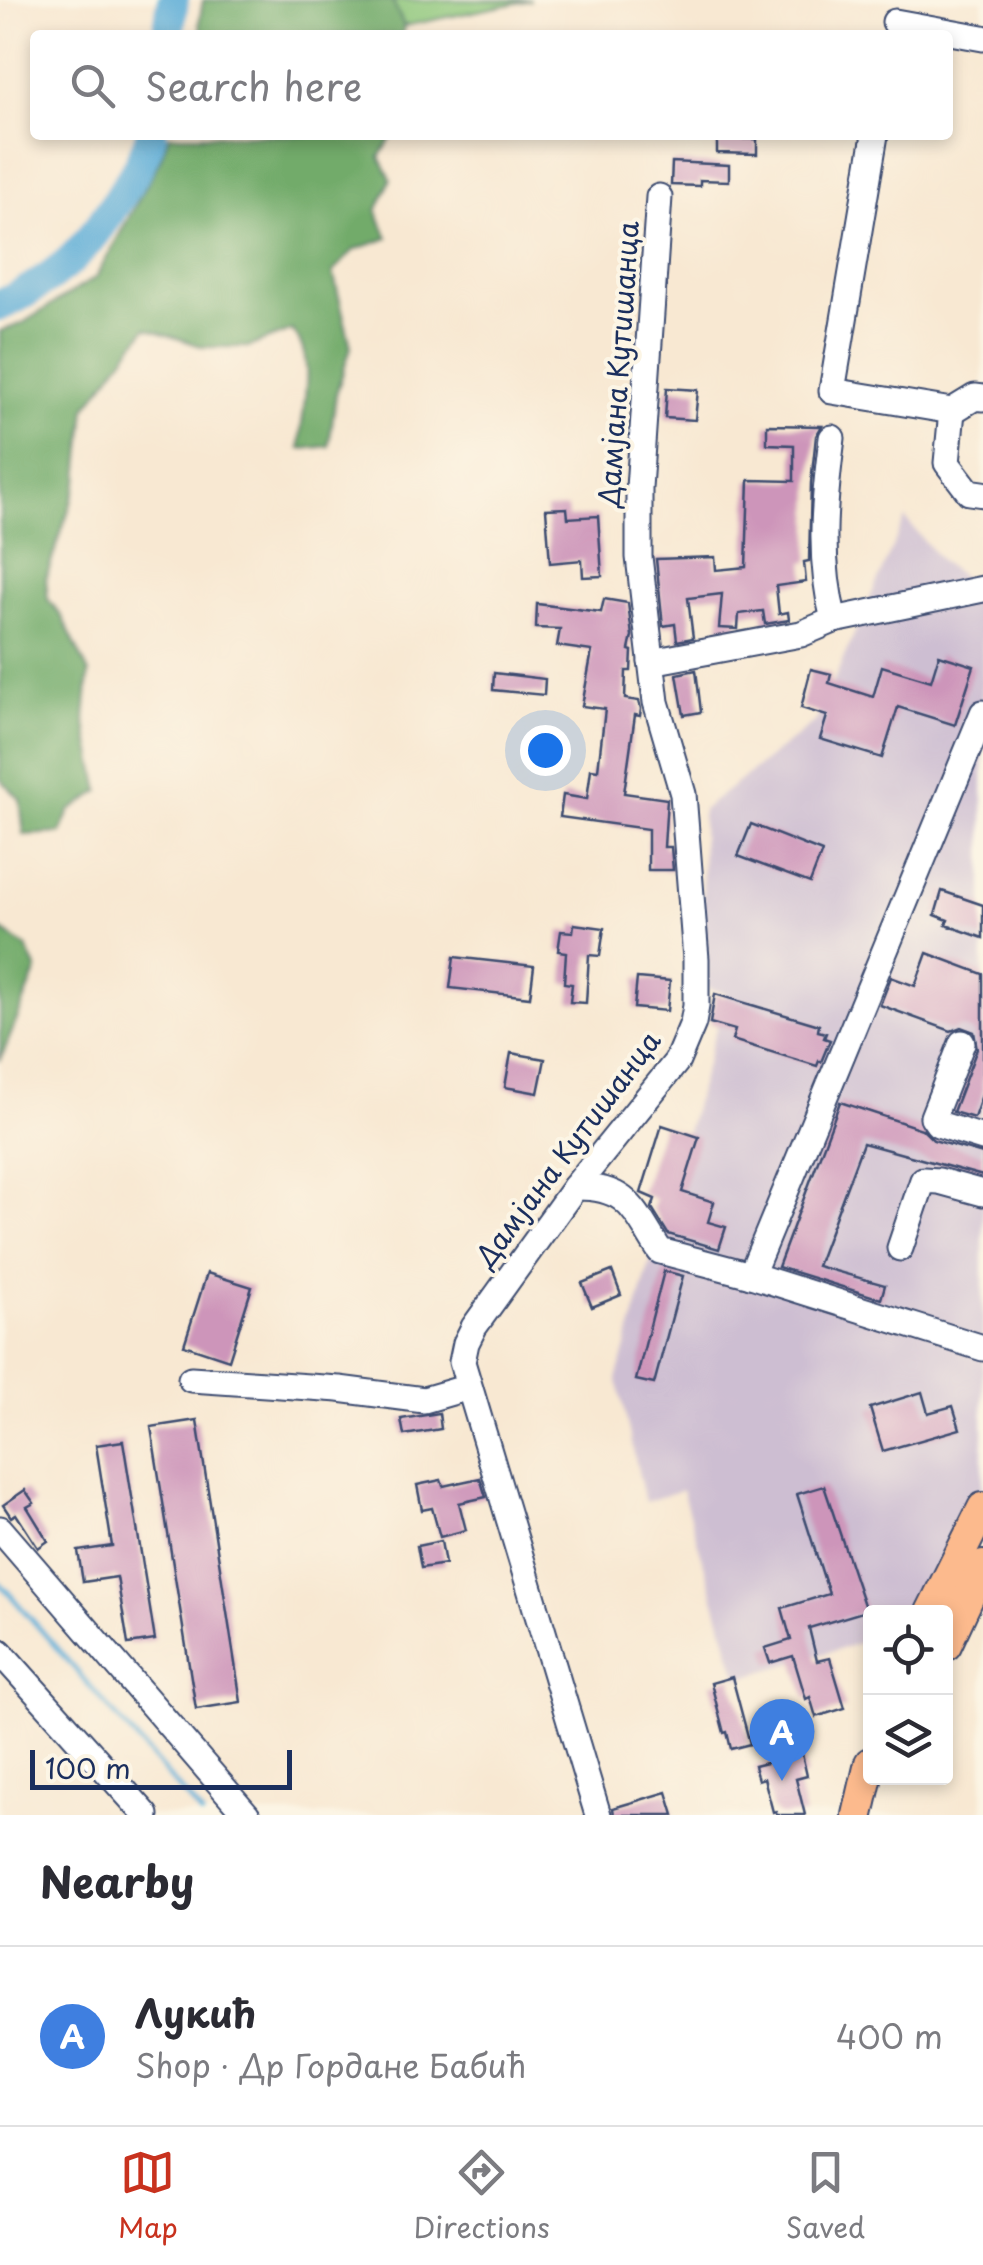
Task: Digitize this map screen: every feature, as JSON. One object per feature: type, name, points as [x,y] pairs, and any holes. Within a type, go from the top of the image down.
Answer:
[{"type":"main road","points":[[935,1605],[983,1508]]},
{"type":"main road","points":[[953,1630],[983,1566]]},
{"type":"main road","points":[[858,1815],[865,1785]]},
{"type":"main road","points":[[868,1815],[883,1785]]},
{"type":"street","points":[[895,19],[946,30]]},
{"type":"street","points":[[953,32],[983,38]]},
{"type":"street","points":[[875,140],[832,391],[952,411],[976,397],[983,398]]},
{"type":"street","name":"Дамјана Кутишанца","points":[[598,1815],[462,1362],[474,1327],[576,1187],[677,1061],[694,1023],[696,959],[683,794],[660,718],[638,558],[638,488],[660,198]]},
{"type":"street","points":[[952,411],[947,463],[969,492],[983,494]]},
{"type":"street","points":[[832,438],[822,531],[824,577],[834,620]]},
{"type":"street","points":[[651,662],[801,634],[834,620],[983,589]]},
{"type":"street","points":[[751,1276],[983,713]]},
{"type":"street","points":[[962,1042],[933,1117],[938,1124],[983,1138]]},
{"type":"street","points":[[900,1248],[923,1180],[983,1193]]},
{"type":"street","points":[[576,1187],[600,1186],[625,1198],[660,1252],[983,1348]]},
{"type":"street","points":[[191,1379],[338,1389],[424,1400],[469,1387]]},
{"type":"street","points":[[0,1530],[246,1815]]},
{"type":"street","points":[[0,1652],[146,1815]]},
{"type":"shaded area","points":[[905,518],[942,562],[983,591],[983,1108],[976,1127],[983,1130],[983,1495],[929,1605],[863,1605],[863,1642],[738,1679],[682,1490],[645,1502],[617,1379],[726,993],[704,987],[702,810],[816,721]]},
{"type":"green space","points":[[203,0],[392,0],[404,26],[403,30],[201,30]]},
{"type":"green space","points":[[392,0],[531,0],[404,26]]},
{"type":"green space","points":[[167,140],[390,140],[380,157],[391,179],[377,211],[388,238],[354,250],[333,272],[351,347],[336,394],[329,446],[300,449],[305,356],[292,330],[248,347],[204,347],[146,328],[86,408],[79,479],[46,578],[48,599],[62,617],[89,673],[85,719],[100,791],[70,811],[61,833],[24,835],[20,799],[0,779],[0,331],[21,324],[96,277]]},
{"type":"green space","points":[[0,929],[26,947],[37,970],[0,1061]]},
{"type":"building","points":[[717,140],[757,140],[757,154],[717,153]]},
{"type":"building","points":[[672,162],[729,165],[729,181],[671,185]]},
{"type":"building","points":[[667,388],[698,390],[695,420],[665,418]]},
{"type":"building","points":[[767,425],[822,426],[816,436],[811,483],[809,561],[804,562],[806,582],[776,586],[779,614],[788,612],[789,620],[765,624],[763,611],[739,614],[738,629],[719,628],[722,594],[688,598],[693,638],[677,641],[675,624],[663,626],[656,559],[715,557],[716,570],[746,567],[749,480],[794,481],[794,445],[767,444]]},
{"type":"building","points":[[567,508],[568,518],[598,516],[602,576],[583,577],[582,560],[550,563],[546,509]]},
{"type":"building","points":[[604,599],[628,603],[632,651],[631,671],[626,671],[625,699],[639,701],[641,709],[640,716],[635,715],[624,793],[667,799],[664,847],[671,847],[673,870],[648,870],[648,829],[560,817],[563,795],[587,799],[591,769],[598,770],[605,709],[582,706],[592,651],[557,646],[560,629],[536,628],[537,604],[601,612]]},
{"type":"building","points":[[939,655],[974,666],[955,725],[898,707],[882,758],[820,739],[827,716],[801,708],[811,669],[831,674],[829,683],[873,697],[882,666],[931,681]]},
{"type":"building","points":[[696,670],[701,712],[684,715],[677,674]]},
{"type":"building","points":[[494,673],[545,679],[544,695],[493,690]]},
{"type":"building","points":[[751,824],[822,852],[810,883],[738,856]]},
{"type":"building","points":[[942,891],[983,905],[983,938],[946,925],[948,920],[935,915]]},
{"type":"building","points":[[574,924],[604,928],[600,956],[589,955],[586,1003],[570,1002],[572,984],[564,983],[566,952],[558,951],[561,931],[573,932]]},
{"type":"building","points":[[927,953],[983,974],[983,1092],[974,1118],[953,1112],[977,1049],[974,1032],[961,1027],[951,1031],[880,1005],[891,977],[915,986]]},
{"type":"building","points":[[454,957],[534,966],[530,997],[450,988]]},
{"type":"building","points":[[637,978],[670,981],[667,1011],[634,1008]]},
{"type":"building","points":[[715,994],[819,1025],[818,1031],[826,1033],[824,1038],[830,1040],[821,1062],[817,1066],[732,1040],[735,1030],[710,1023]]},
{"type":"building","points":[[511,1053],[545,1059],[538,1093],[505,1087]]},
{"type":"building","points":[[840,1102],[922,1129],[933,1140],[983,1154],[983,1176],[863,1143],[817,1266],[885,1285],[881,1299],[778,1267]]},
{"type":"building","points":[[662,1125],[699,1137],[682,1192],[714,1202],[708,1222],[726,1227],[719,1249],[668,1234],[652,1208],[655,1199],[641,1193]]},
{"type":"building","points":[[612,1271],[621,1295],[592,1307],[582,1283]]},
{"type":"building","points":[[664,1271],[683,1276],[654,1384],[636,1380]]},
{"type":"building","points":[[207,1273],[252,1287],[229,1360],[184,1345]]},
{"type":"building","points":[[922,1392],[928,1413],[953,1406],[960,1429],[883,1451],[870,1408]]},
{"type":"building","points":[[439,1413],[441,1429],[404,1435],[401,1419]]},
{"type":"building","points":[[197,1420],[241,1702],[196,1709],[151,1427]]},
{"type":"building","points":[[123,1441],[155,1640],[128,1644],[117,1577],[83,1582],[78,1551],[112,1546],[96,1445]]},
{"type":"building","points":[[480,1478],[486,1497],[459,1503],[466,1530],[440,1537],[432,1508],[422,1510],[417,1485],[441,1480],[443,1486]]},
{"type":"building","points":[[824,1486],[864,1605],[863,1612],[809,1628],[817,1661],[830,1658],[845,1708],[816,1717],[810,1697],[806,1699],[793,1656],[770,1663],[765,1648],[791,1640],[782,1608],[829,1594],[797,1494]]},
{"type":"building","points":[[25,1490],[34,1503],[27,1507],[48,1541],[38,1548],[16,1514],[11,1517],[3,1505]]},
{"type":"building","points":[[441,1541],[445,1564],[421,1568],[417,1546]]},
{"type":"building","points":[[732,1677],[750,1744],[731,1749],[711,1683]]},
{"type":"building","points":[[802,1754],[807,1776],[796,1779],[805,1815],[777,1815],[764,1778],[758,1780],[754,1766]]},
{"type":"building","points":[[667,1792],[674,1815],[614,1815],[613,1808]]},
{"type":"waterway","points":[[169,30],[173,0]]},
{"type":"waterway","points":[[0,305],[43,281],[77,254],[127,184],[149,140]]},
{"type":"waterway","points":[[0,1583],[202,1815]]},
{"type":"place","name":"Лукић","points":[[782,1781]]}]
